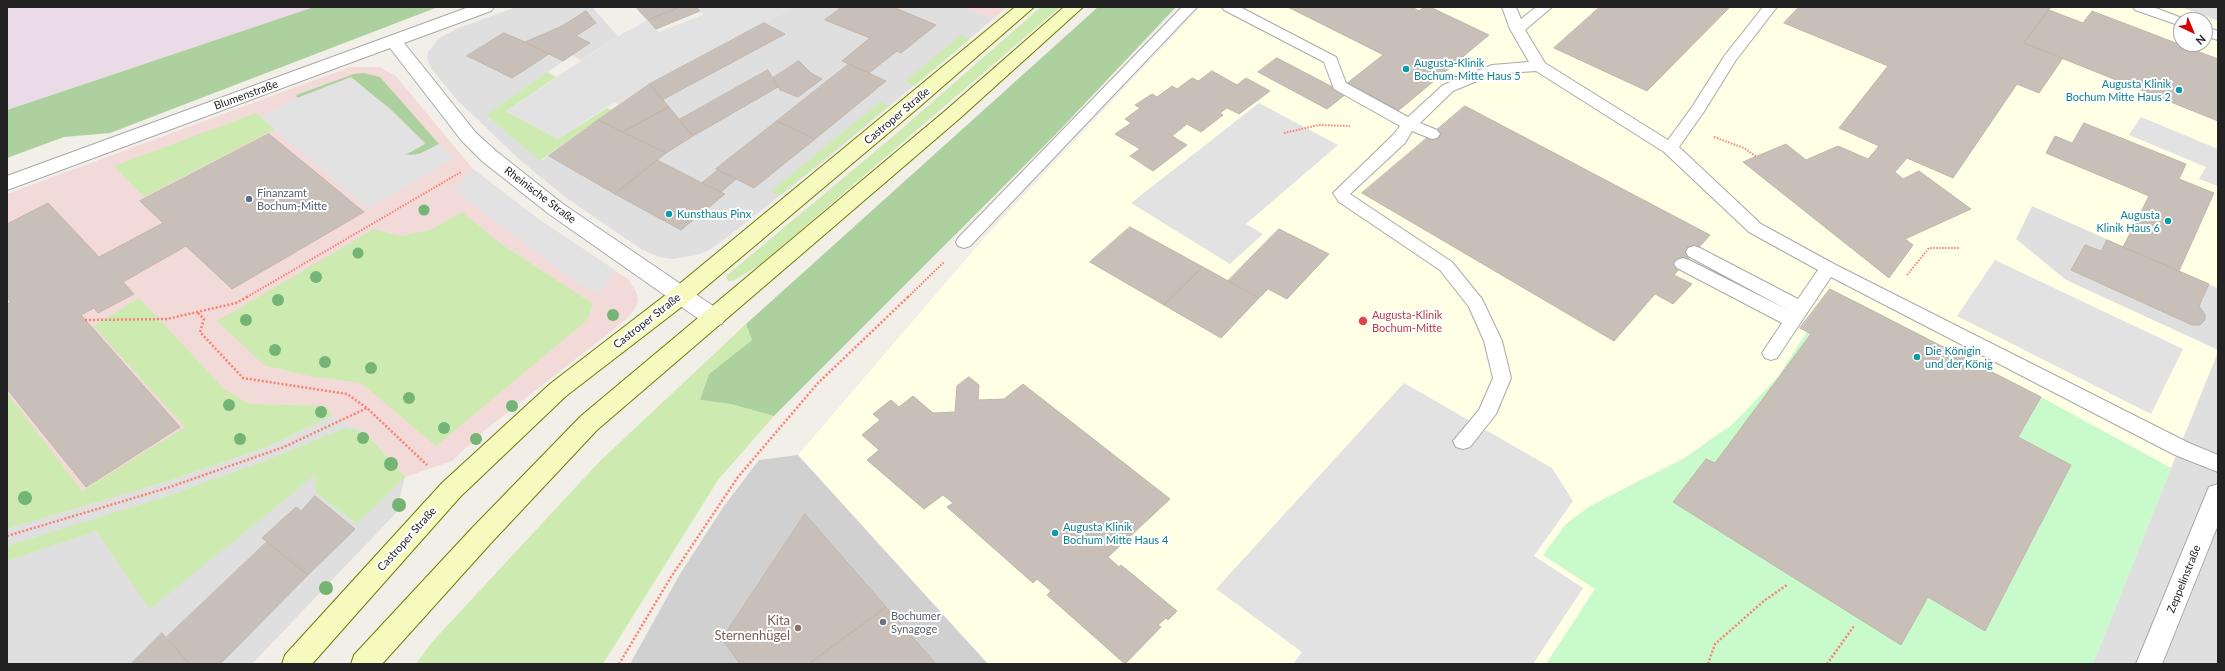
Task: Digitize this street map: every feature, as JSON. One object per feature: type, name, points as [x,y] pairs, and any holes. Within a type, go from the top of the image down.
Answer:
[{"type":"main road","name":"Castroper Straße","points":[[295,664],[451,490],[558,390],[680,296],[906,109],[1025,7]]},
{"type":"main road","points":[[364,664],[482,534],[589,423],[714,318],[1074,7]]},
{"type":"street","name":"Blumenstraße","points":[[7,183],[216,105],[394,42],[485,7]]},
{"type":"street","name":"Rheinische Straße","points":[[394,42],[469,137],[489,156],[556,209],[634,264],[656,276],[680,296],[714,318]]},
{"type":"street","name":"Zeppelinstraße","points":[[2149,664],[2218,494]]},
{"type":"lane","points":[[964,242],[1190,7]]},
{"type":"lane","points":[[1229,7],[1331,60],[1339,86],[1409,124],[1432,134]]},
{"type":"lane","points":[[1509,7],[1517,29],[1539,66],[1670,148],[1755,228],[1828,268],[2182,449],[2218,464]]},
{"type":"lane","points":[[1517,29],[1545,7]]},
{"type":"lane","points":[[1670,148],[1730,58],[1770,7]]},
{"type":"lane","points":[[2140,7],[2173,19]]},
{"type":"lane","points":[[1463,441],[1486,414],[1502,378],[1494,341],[1476,304],[1446,266],[1345,198],[1341,193],[1399,139],[1409,124],[1448,88],[1492,70],[1539,66]]},
{"type":"lane","points":[[1688,258],[1797,314]]},
{"type":"lane","points":[[1771,353],[1828,268]]},
{"type":"path","points":[[1284,133],[1328,125],[1379,128],[1399,139]]},
{"type":"path","points":[[1685,126],[1744,148],[1757,157]]},
{"type":"path","points":[[85,320],[168,319],[236,303],[446,181]]},
{"type":"path","points":[[619,664],[671,577],[738,477],[818,383],[964,242]]},
{"type":"path","points":[[1888,299],[1929,248],[1960,248]]},
{"type":"path","points":[[198,313],[204,319],[200,332],[243,378],[347,394],[367,408],[451,490]]},
{"type":"path","points":[[7,536],[167,488],[276,450],[367,408]]},
{"type":"path","points":[[1708,664],[1715,644],[1765,600],[1787,585]]},
{"type":"path","points":[[1827,664],[1854,626]]},
{"type":"shaded area","points":[[7,7],[314,7],[7,110]]},
{"type":"shaded area","points":[[516,7],[592,7],[618,36],[581,60],[572,55],[486,115],[541,161],[650,84],[794,7],[964,7],[993,19],[824,161],[726,238],[709,250],[697,255],[673,259],[659,257],[641,249],[565,197],[520,160],[458,101],[432,70],[427,58],[428,52],[438,39],[456,29]]},
{"type":"shaded area","points":[[696,7],[794,7],[650,84],[619,104],[614,102],[558,139],[506,111],[618,36],[648,20],[659,32],[703,15]]},
{"type":"shaded area","points":[[964,7],[1007,7],[993,19]]},
{"type":"shaded area","name":"Augusta-Klinik Bochum-Mitte","points":[[1200,7],[2181,7],[2194,12],[2173,12],[2173,52],[2213,52],[2213,19],[2218,21],[2218,288],[2032,206],[2016,239],[2066,280],[2218,350],[2171,468],[2041,397],[1855,301],[1828,299],[1778,377],[1733,424],[1683,459],[1628,486],[1543,555],[1595,589],[1546,664],[988,664],[798,455],[985,237]]},
{"type":"shaded area","points":[[2181,7],[2218,7],[2218,21],[2213,19],[2213,12],[2194,12]]},
{"type":"shaded area","points":[[350,67],[379,67],[395,75],[473,169],[537,218],[629,280],[637,294],[638,301],[634,310],[624,321],[485,430],[452,461],[405,477],[365,432],[332,416],[265,448],[168,481],[7,529],[7,194]]},
{"type":"shaded area","points":[[351,77],[390,109],[425,144],[405,155],[411,156],[420,154],[439,144],[454,158],[368,209],[260,117],[297,98]]},
{"type":"shaded area","points":[[1259,103],[1338,145],[1246,224],[1263,234],[1230,264],[1131,203]]},
{"type":"shaded area","points":[[2141,117],[2218,149],[2218,186],[2199,179],[2206,167],[2129,135]]},
{"type":"shaded area","points":[[473,169],[537,218],[615,270],[600,294],[579,284],[454,190]]},
{"type":"shaded area","points":[[2032,206],[2218,288],[2218,350],[2066,280],[2016,239]]},
{"type":"shaded area","points":[[1995,260],[2183,349],[2151,414],[1957,316]]},
{"type":"shaded area","points":[[2218,352],[2218,664],[2093,664],[2171,468]]},
{"type":"shaded area","points":[[1404,383],[1552,468],[1573,501],[1534,556],[1583,588],[1533,664],[1293,664],[1302,652],[1216,589]]},
{"type":"shaded area","points":[[332,416],[365,432],[405,477],[396,513],[252,664],[7,664],[7,529],[168,481],[265,448]]},
{"type":"shaded area","points":[[798,455],[988,664],[630,664],[680,574],[724,506],[759,460]]},
{"type":"green space","points":[[314,7],[438,7],[110,133],[64,137],[7,158],[7,110]]},
{"type":"green space","points":[[1041,7],[1060,7],[761,264],[733,281],[728,281],[726,276],[890,139]]},
{"type":"green space","points":[[1098,7],[1176,7],[1056,134],[774,416],[731,404],[700,400],[709,374],[752,340],[746,324]]},
{"type":"green space","points":[[961,35],[970,39],[914,86],[905,81]]},
{"type":"green space","points":[[547,72],[556,77],[506,111],[558,139],[607,108],[611,110],[540,161],[486,115]]},
{"type":"green space","points":[[364,73],[380,77],[439,144],[418,154],[405,154],[425,143],[390,109],[351,78],[297,98],[296,95],[354,74]]},
{"type":"green space","points":[[880,102],[889,106],[779,196],[771,191]]},
{"type":"green space","points":[[256,113],[275,129],[144,197],[114,166]]},
{"type":"green space","points":[[462,212],[501,244],[593,304],[587,320],[436,446],[361,383],[309,376],[264,365],[217,321],[374,229],[400,236],[430,230]]},
{"type":"green space","points":[[139,298],[225,390],[250,404],[326,406],[332,416],[265,448],[168,481],[7,529],[7,393],[82,491],[185,427],[93,326]]},
{"type":"green space","points":[[1828,299],[1855,301],[2041,397],[2171,468],[2093,664],[1546,664],[1595,589],[1543,555],[1566,524],[1590,506],[1683,459],[1733,424],[1778,377]]},
{"type":"green space","points":[[746,324],[752,340],[709,374],[700,400],[731,404],[774,416],[718,480],[603,664],[416,664],[432,642],[599,462]]},
{"type":"green space","points":[[345,428],[365,432],[405,477],[357,524],[316,493],[315,475],[150,609],[96,531],[7,561],[7,546],[162,498],[262,462]]},
{"type":"building","points":[[636,7],[680,7],[648,20]]},
{"type":"building","points":[[680,7],[696,7],[700,11],[656,29],[648,20]]},
{"type":"building","points":[[842,7],[893,7],[936,25],[901,53],[897,51],[869,73],[842,61],[870,38],[825,20]]},
{"type":"building","name":"Augusta-Klinik Bochum-Mitte Haus 5","points":[[1288,7],[1412,7],[1419,11],[1424,7],[1430,7],[1489,35],[1398,111],[1346,84],[1383,55]]},
{"type":"building","points":[[1600,7],[1730,7],[1647,91],[1554,48]]},
{"type":"building","points":[[1799,7],[2051,7],[2024,43],[2063,58],[2039,93],[2017,84],[1953,178],[1907,158],[1895,172],[1903,179],[1919,171],[1971,209],[1905,239],[1913,245],[1889,278],[1743,162],[1786,144],[1806,160],[1838,146],[1868,159],[1879,146],[1839,128],[1888,66],[1784,23]]},
{"type":"building","name":"Augusta Klinik Bochum Mitte Haus 2","points":[[2049,10],[2083,23],[2092,11],[2173,42],[2173,52],[2200,52],[2218,59],[2218,121],[2024,43]]},
{"type":"building","points":[[586,11],[596,23],[576,36],[590,43],[563,61],[525,42],[562,26]]},
{"type":"building","points":[[764,23],[785,34],[662,100],[650,84]]},
{"type":"building","points":[[504,33],[549,54],[512,78],[467,56]]},
{"type":"building","points":[[1277,58],[1346,94],[1327,109],[1258,72]]},
{"type":"building","points":[[799,61],[811,73],[822,79],[798,97],[780,90],[773,78]]},
{"type":"building","points":[[849,64],[886,81],[815,139],[777,121]]},
{"type":"building","points":[[768,70],[778,87],[693,136],[679,120]]},
{"type":"building","points":[[1212,71],[1237,85],[1246,78],[1270,91],[1239,114],[1227,108],[1220,113],[1223,115],[1201,132],[1187,124],[1172,136],[1187,145],[1153,171],[1130,156],[1140,149],[1115,134],[1131,123],[1125,119],[1140,108],[1135,105],[1152,94],[1157,97],[1172,86],[1177,89],[1192,78],[1198,81]]},
{"type":"building","points":[[650,84],[669,107],[623,132],[598,120]]},
{"type":"building","points":[[1465,106],[1710,235],[1674,275],[1692,284],[1673,304],[1655,294],[1614,341],[1362,193]]},
{"type":"building","points":[[669,107],[693,136],[666,153],[623,132]]},
{"type":"building","points":[[598,120],[666,153],[615,194],[549,156]]},
{"type":"building","points":[[777,121],[815,139],[754,188],[716,169]]},
{"type":"building","name":"Augusta Klinik Haus 6","points":[[2084,123],[2186,164],[2179,179],[2214,193],[2179,271],[2123,247],[2149,196],[2046,153],[2055,136],[2072,143]]},
{"type":"building","points":[[269,134],[364,212],[232,289],[186,246],[123,282],[134,294],[98,313],[94,308],[81,315],[180,427],[86,487],[7,389],[7,304],[11,302],[7,298],[7,224],[48,203],[99,257],[163,223],[140,201]]},
{"type":"building","points":[[657,160],[725,194],[681,230],[615,194]]},
{"type":"building","points":[[718,170],[736,179],[721,192],[702,183]]},
{"type":"building","points":[[1130,227],[1203,267],[1164,305],[1090,262]]},
{"type":"building","points":[[1279,229],[1329,254],[1287,299],[1268,289],[1259,298],[1228,281]]},
{"type":"building","points":[[2107,240],[2209,284],[2199,306],[2205,314],[2205,320],[2200,325],[2192,325],[2071,270],[2085,245],[2101,251]]},
{"type":"building","points":[[1203,267],[1259,298],[1221,338],[1164,305]]},
{"type":"building","points":[[1830,289],[2041,397],[2018,437],[2071,465],[1985,631],[1928,597],[1901,645],[1673,502],[1706,459],[1715,463],[1811,334],[1800,328]]},
{"type":"building","name":"Augusta Klinik Bochum Mitte Haus 4","points":[[969,377],[979,385],[978,400],[1004,399],[1023,384],[1170,499],[1108,557],[1119,567],[1121,565],[1177,611],[1168,620],[1166,618],[1158,625],[1161,627],[1125,664],[1047,595],[1051,591],[1037,579],[1033,583],[947,507],[953,503],[943,495],[924,509],[867,460],[879,450],[862,435],[880,420],[873,414],[891,400],[899,407],[913,396],[933,413],[955,412],[957,386]]},
{"type":"building","points":[[315,496],[355,529],[308,575],[262,538],[296,507],[301,511]]},
{"type":"building","points":[[805,514],[886,607],[809,664],[740,664],[722,639]]},
{"type":"building","points":[[267,542],[308,575],[220,664],[189,664],[167,637]]},
{"type":"building","name":"Bochumer Synagoge","points":[[886,607],[936,664],[809,664]]},
{"type":"building","points":[[162,633],[189,664],[131,664]]},
{"type":"place","name":"Augusta-Klinik Bochum-Mitte Haus 5","points":[[1406,69]]},
{"type":"place","name":"Augusta Klinik Bochum Mitte Haus 2","points":[[2179,90]]},
{"type":"place","name":"Finanzamt Bochum-Mitte","points":[[249,199]]},
{"type":"place","name":"Kunsthaus Pinx","points":[[669,214]]},
{"type":"place","name":"Augusta Klinik Haus 6","points":[[2168,221]]},
{"type":"place","name":"Augusta-Klinik Bochum-Mitte","points":[[1363,321]]},
{"type":"place","name":"Die Königin und der König","points":[[1917,357]]},
{"type":"place","name":"Augusta Klinik Bochum Mitte Haus 4","points":[[1055,533]]},
{"type":"place","name":"Bochumer Synagoge","points":[[883,622]]},
{"type":"place","name":"Kita Sternenhügel","points":[[798,628]]}]
